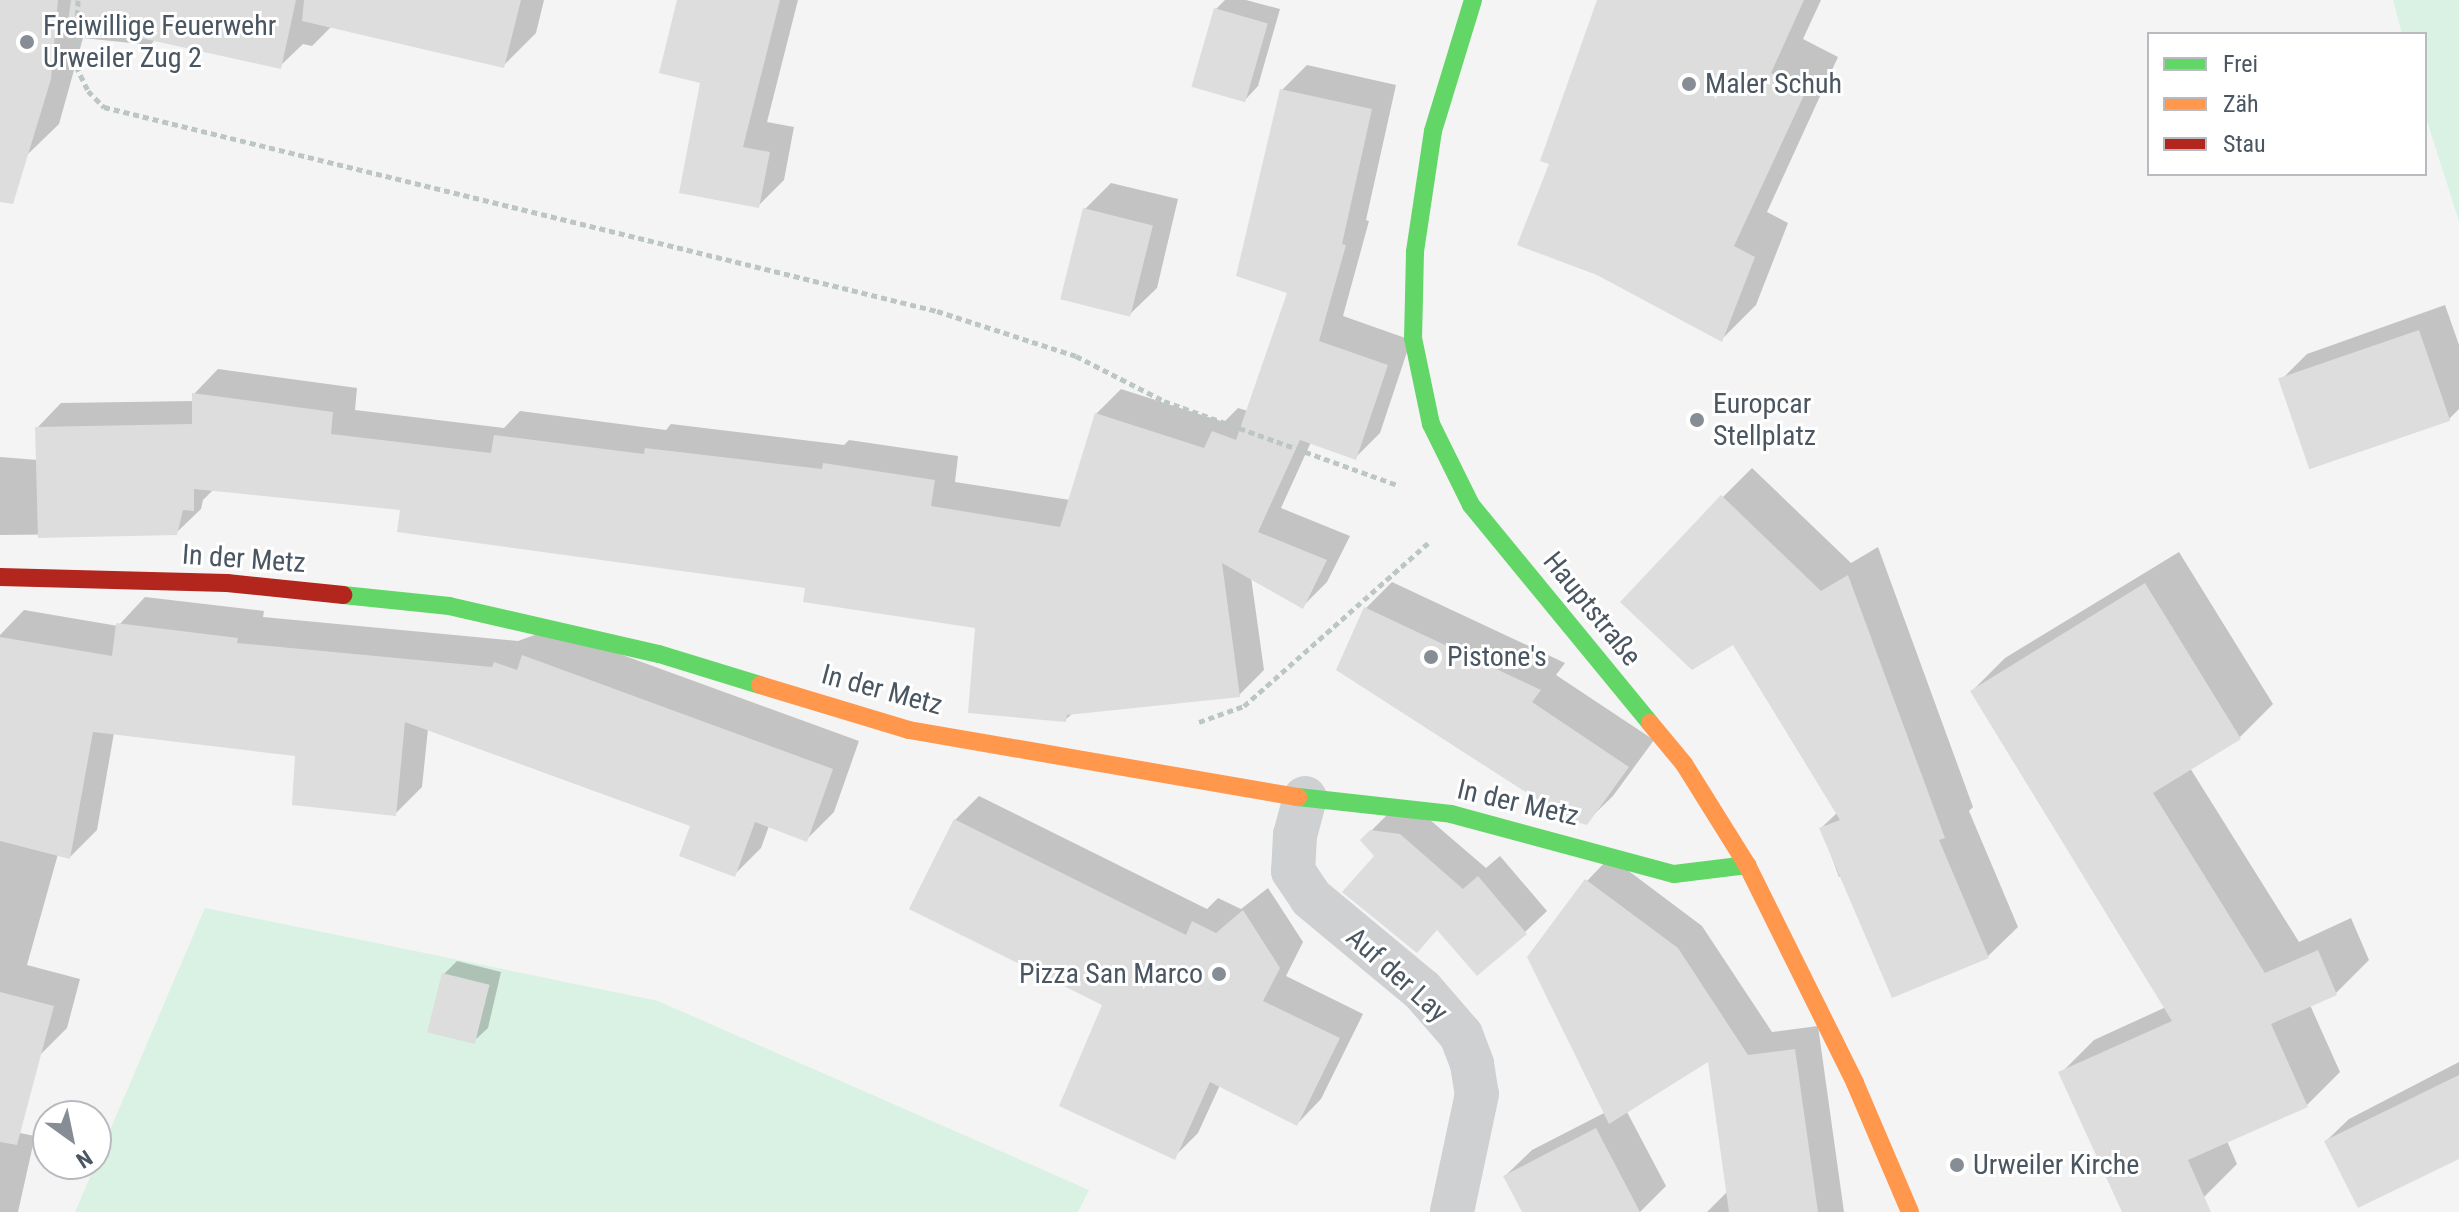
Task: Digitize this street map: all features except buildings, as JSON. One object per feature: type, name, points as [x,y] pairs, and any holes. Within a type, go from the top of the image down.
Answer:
[{"type":"street","name":"Hauptstraße","points":[[1467,2],[1433,131],[1415,252],[1413,338],[1431,424],[1471,505],[1684,764],[1747,865],[1855,1083],[1910,1212]]},
{"type":"street","name":"In der Metz","points":[[0,577],[227,583],[449,606],[659,654],[909,730],[1305,798],[1451,814],[1674,874],[1747,865]]},
{"type":"street","name":"Auf der Lay","points":[[1305,798],[1295,835],[1293,871],[1311,898],[1422,990],[1461,1035],[1466,1049],[1477,1094],[1452,1212]]},
{"type":"path","points":[[78,0],[76,66],[88,91],[104,107],[937,311],[1076,356],[1164,401],[1366,476],[1471,505]]},
{"type":"path","points":[[1195,723],[1244,706],[1471,505]]},
{"type":"green space","points":[[2393,0],[2459,0],[2459,221],[2427,121],[2427,32],[2401,32]]},
{"type":"green space","points":[[205,908],[658,1001],[1089,1190],[1078,1212],[75,1212],[89,1180],[112,1180],[112,1125]]},
{"type":"traffic: fast","points":[[1473,0],[1433,131],[1415,252],[1413,338],[1431,424],[1471,505],[1650,723]]},
{"type":"traffic: fast","points":[[343,595],[449,606],[659,654],[760,685]]},
{"type":"traffic: fast","points":[[1298,797],[1451,814],[1674,874],[1747,865]]},
{"type":"traffic: slow","points":[[760,685],[909,730],[1298,797]]},
{"type":"traffic: slow","points":[[1650,723],[1684,764],[1747,865],[1855,1083],[1910,1212]]},
{"type":"traffic: jam","points":[[0,577],[227,583],[343,595]]},
{"type":"place","name":"Freiwillige Feuerwehr Urweiler Zug 2","points":[[27,42]]},
{"type":"place","name":"Maler Schuh","points":[[1689,84]]},
{"type":"place","name":"Europcar Stellplatz","points":[[1697,420]]},
{"type":"place","name":"Pistone's","points":[[1431,657]]},
{"type":"place","name":"Pizza San Marco","points":[[1219,974]]},
{"type":"place","name":"Urweiler Kirche","points":[[1957,1165]]}]
